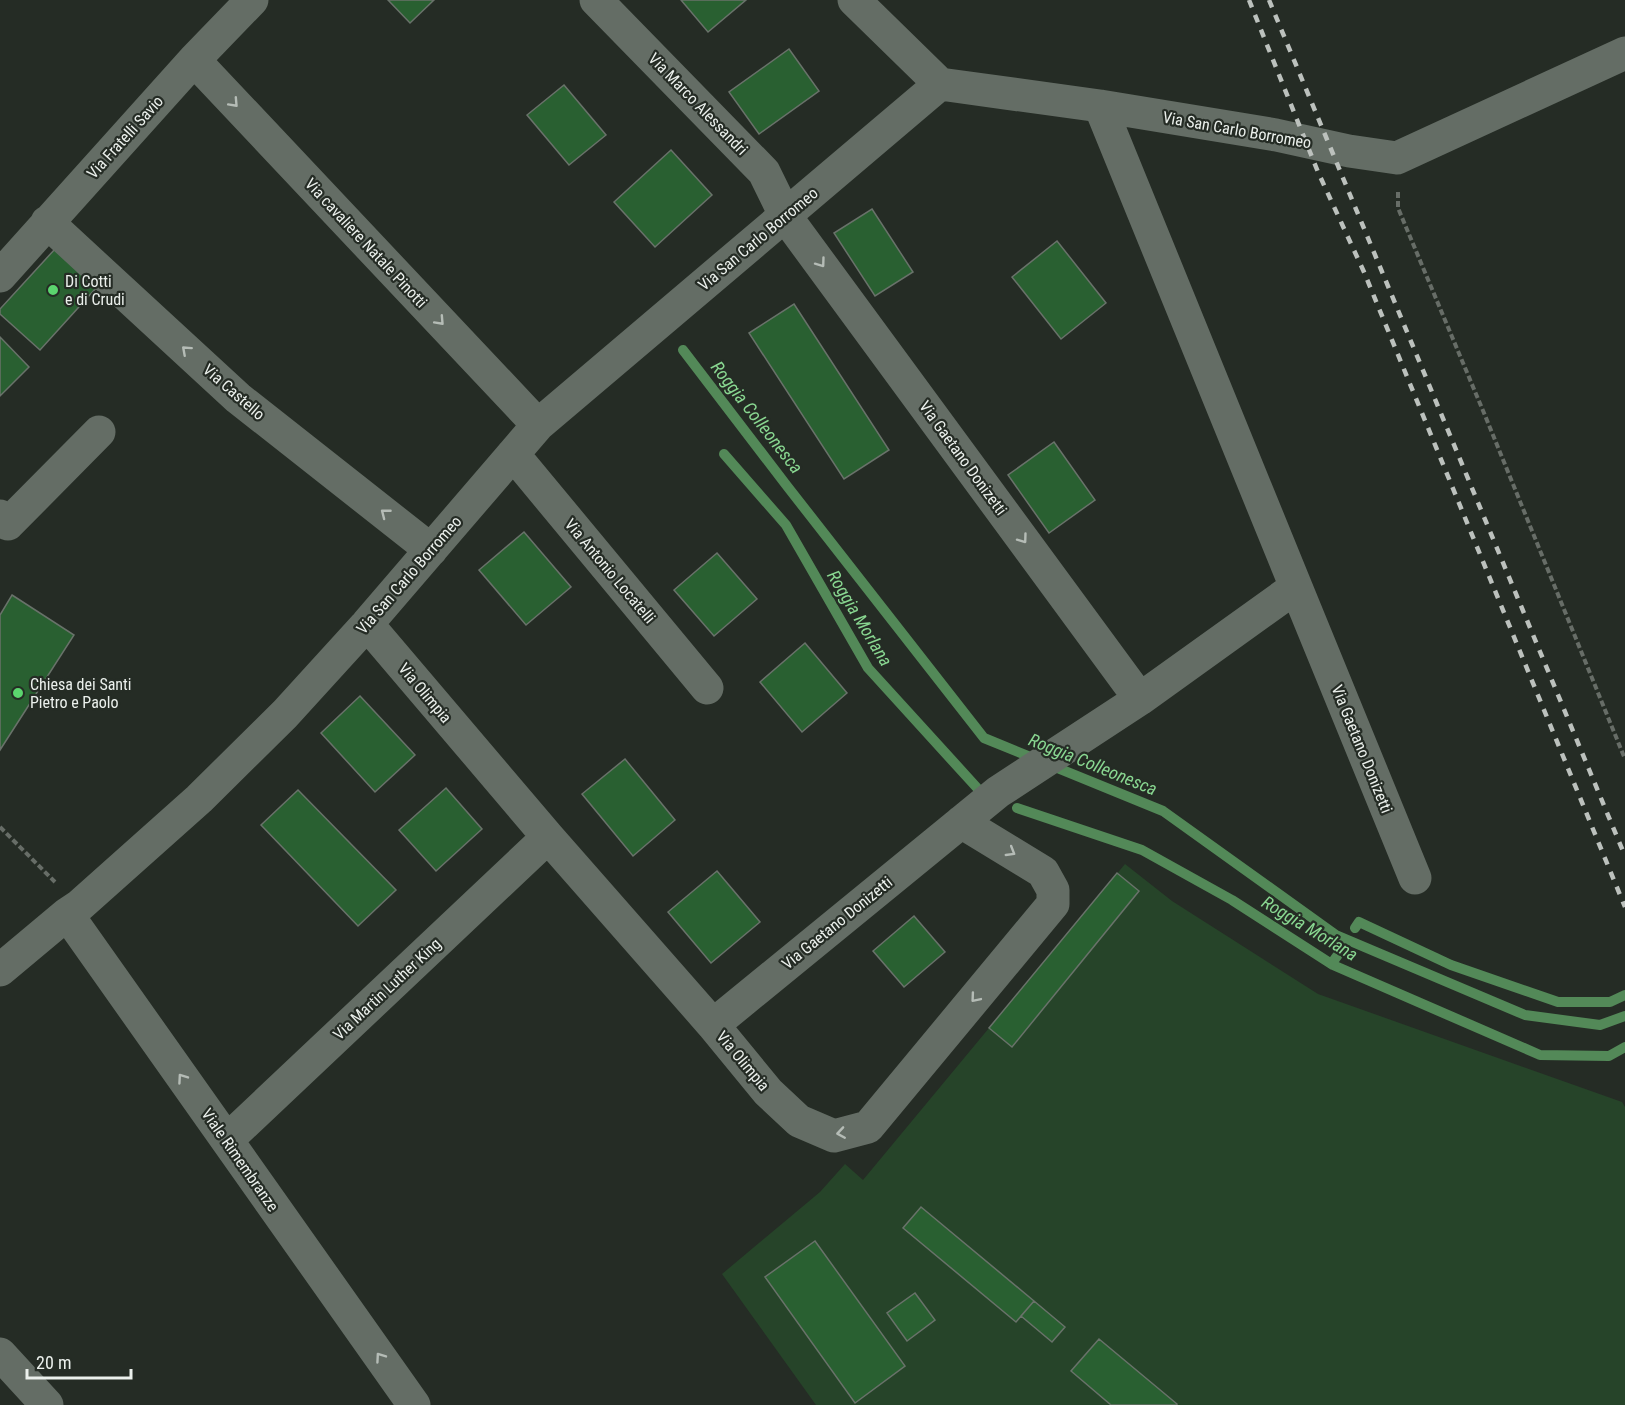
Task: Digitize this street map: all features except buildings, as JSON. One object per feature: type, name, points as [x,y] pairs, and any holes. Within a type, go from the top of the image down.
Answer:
[{"type":"street","name":"Via Fratelli Savio","points":[[0,276],[194,60],[252,0]]},
{"type":"street","name":"Via Marco Alessandri","points":[[596,0],[764,172],[786,217]]},
{"type":"street","points":[[854,0],[940,84]]},
{"type":"street","points":[[1397,158],[1625,52]]},
{"type":"street","name":"Via cavaliere Natale Pinotti","points":[[194,60],[537,425]]},
{"type":"street","name":"Via San Carlo Borromeo","points":[[0,970],[199,800],[285,714],[367,624],[537,425],[786,217],[940,84],[1100,106],[1397,158]]},
{"type":"street","name":"Via Gaetano Donizetti","points":[[1100,106],[1414,878]]},
{"type":"street","name":"Via Gaetano Donizetti","points":[[786,217],[1140,699]]},
{"type":"street","name":"Via Castello","points":[[47,222],[238,398],[431,550]]},
{"type":"street","points":[[0,516],[8,524],[99,432]]},
{"type":"street","name":"Via Antonio Locatelli","points":[[513,454],[707,688]]},
{"type":"street","name":"Via Gaetano Donizetti","points":[[713,1025],[998,792],[1140,699],[1296,587]]},
{"type":"street","name":"Via Olimpia","points":[[367,624],[548,837],[713,1025],[768,1092],[799,1121],[834,1136],[868,1127],[1053,904],[1053,890],[1043,872],[961,822]]},
{"type":"street","name":"Via Martin Luther King","points":[[227,1140],[548,837]]},
{"type":"street","name":"Viale Rimembranze","points":[[73,910],[227,1140],[414,1405]]},
{"type":"street","points":[[0,1354],[47,1405]]},
{"type":"path","points":[[1397,158],[1398,208],[1625,759]]},
{"type":"path","points":[[0,827],[73,910]]},
{"type":"green space","points":[[1125,864],[1172,901],[1318,994],[1622,1102],[1625,1107],[1625,1405],[816,1405],[722,1274],[820,1192],[845,1164],[863,1180]]},
{"type":"waterway","name":"Roggia Colleonesca","points":[[683,350],[984,738],[1163,811],[1336,935],[1525,1015],[1600,1025],[1625,1016]]},
{"type":"waterway","name":"Roggia Morlana","points":[[724,454],[786,525],[868,668],[979,790]]},
{"type":"waterway","name":"Roggia Morlana","points":[[1017,808],[1142,850],[1232,900],[1333,965],[1540,1055],[1609,1056],[1625,1047]]},
{"type":"waterway","name":"Roggia Colleonesca","points":[[1355,928],[1359,922],[1451,965],[1558,1002],[1610,1002],[1625,995]]},
{"type":"waterway","name":"Roggia Colleonesca","points":[[1332,963],[1340,952]]},
{"type":"railway","points":[[1249,0],[1318,172],[1364,272],[1625,907]]},
{"type":"railway","points":[[1269,0],[1625,856]]},
{"type":"place","name":"Di Cotti e di Crudi","points":[[53,290]]},
{"type":"place","name":"Chiesa dei Santi Pietro e Paolo","points":[[18,693]]}]
